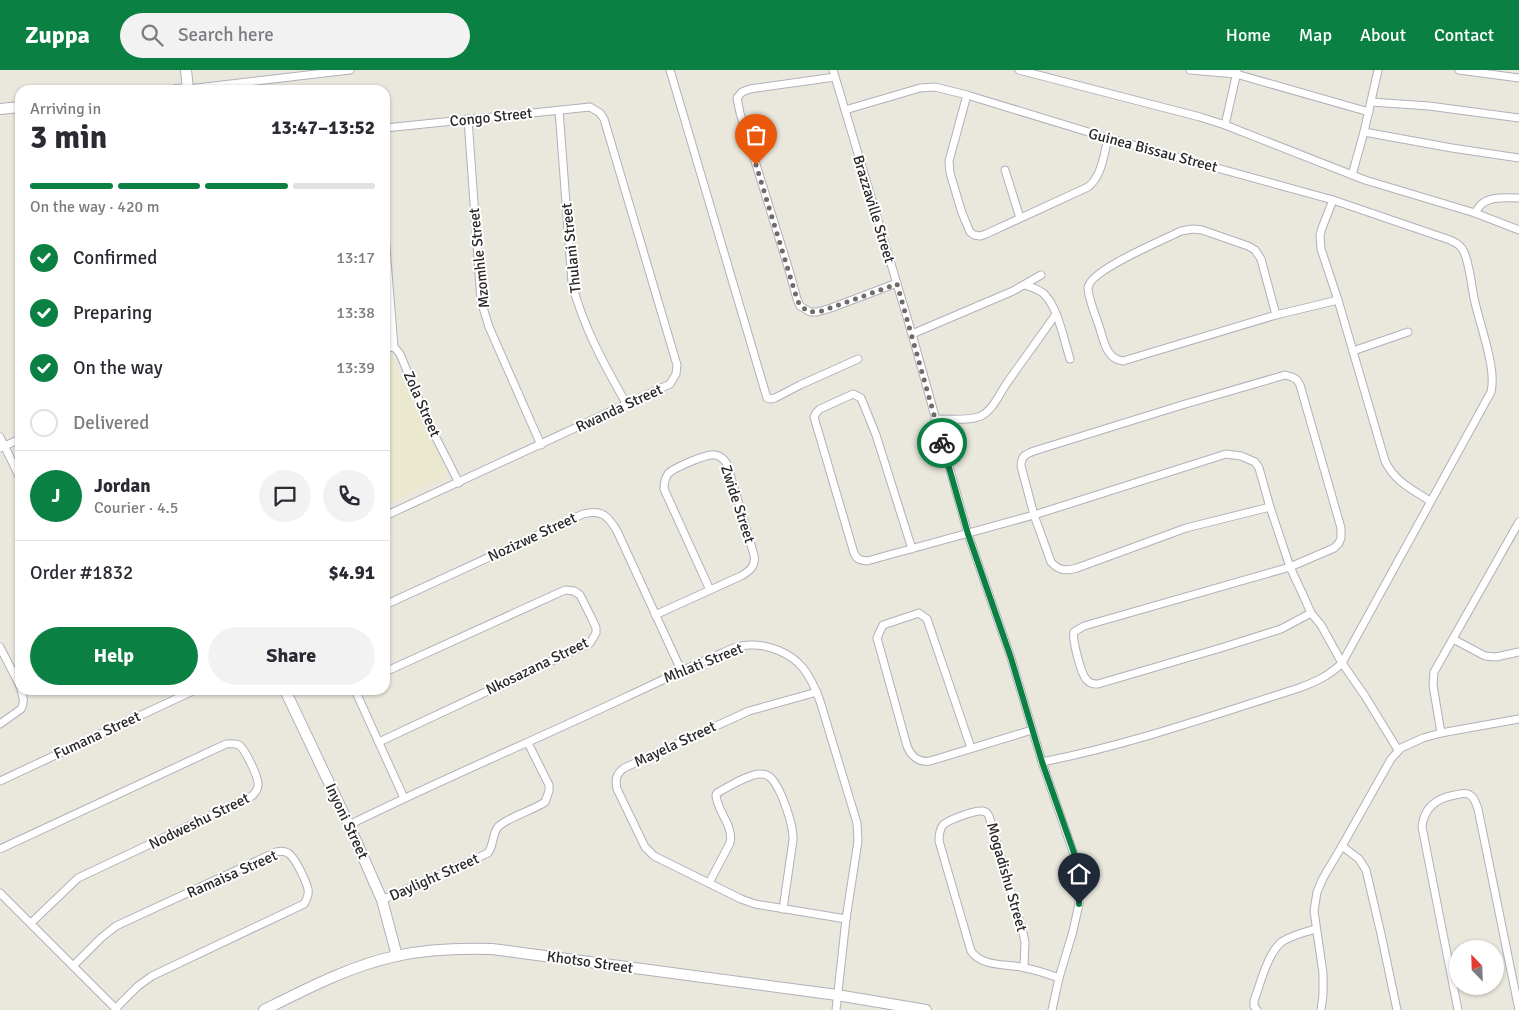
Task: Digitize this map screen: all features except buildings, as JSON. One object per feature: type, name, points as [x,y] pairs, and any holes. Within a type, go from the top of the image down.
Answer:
[{"type":"street","points":[[186,70],[188,85]]},
{"type":"street","points":[[222,85],[350,70]]},
{"type":"street","points":[[670,70],[767,398],[775,398],[858,359]]},
{"type":"street","points":[[1019,70],[1200,117],[1352,175],[1475,213],[1519,230]]},
{"type":"street","points":[[1190,70],[1236,72],[1369,112]]},
{"type":"street","points":[[1352,175],[1372,102],[1378,70]]},
{"type":"street","points":[[1459,70],[1519,78]]},
{"type":"street","points":[[1225,125],[1236,72]]},
{"type":"street","points":[[834,74],[742,92],[737,98],[740,113],[789,270],[794,292],[800,306],[810,312],[817,312],[897,284]]},
{"type":"street","name":"Brazzaville Street","points":[[834,74],[912,334],[968,534],[1011,658],[1042,762],[1078,866],[1079,904],[1052,1010]]},
{"type":"street","name":"Guinea Bissau Street","points":[[845,110],[920,88],[935,87],[1108,138],[1333,200],[1459,244],[1465,255],[1474,300],[1487,348],[1493,386],[1430,501]]},
{"type":"street","points":[[967,96],[949,161],[950,173],[970,232],[974,235],[980,236],[1088,187],[1097,176],[1108,138]]},
{"type":"street","points":[[1372,102],[1429,106],[1519,118]]},
{"type":"street","name":"Congo Street","points":[[390,128],[590,107],[596,109]]},
{"type":"street","points":[[0,109],[15,108]]},
{"type":"street","name":"Rwanda Street","points":[[390,514],[670,384],[676,374],[677,366],[604,119],[596,109]]},
{"type":"street","name":"Thulani Street","points":[[559,110],[572,283],[597,350],[627,405]]},
{"type":"street","name":"Mzomhle Street","points":[[468,120],[481,301],[488,327],[540,445]]},
{"type":"street","points":[[1364,132],[1519,158]]},
{"type":"street","points":[[1005,170],[1020,218]]},
{"type":"street","points":[[1475,213],[1483,203],[1489,200],[1519,198]]},
{"type":"street","points":[[1042,762],[1129,741],[1298,688],[1323,678],[1332,672],[1342,663],[1430,501],[1398,480],[1385,461],[1338,300],[1323,257],[1320,241],[1322,228],[1333,200]]},
{"type":"street","points":[[1276,315],[1261,259],[1254,250],[1248,246],[1193,228],[1181,231],[1105,269],[1092,279],[1088,289],[1106,348],[1116,360],[1123,362],[1276,315],[1338,300]]},
{"type":"street","points":[[912,334],[1025,285],[1041,274]]},
{"type":"street","points":[[1025,285],[1045,294],[1056,314],[1070,359]]},
{"type":"street","name":"Zola Street","points":[[390,297],[394,347],[400,354],[430,426],[459,482]]},
{"type":"street","points":[[935,419],[982,416],[1034,348],[1056,314]]},
{"type":"street","points":[[1353,351],[1408,332]]},
{"type":"street","points":[[390,347],[394,347]]},
{"type":"street","points":[[1270,507],[1186,528],[1064,571],[1051,562],[1034,515],[1021,460],[1026,454],[1182,405],[1285,376],[1297,380],[1336,510],[1341,534],[1339,543],[1334,548],[1290,567],[1080,627],[1074,632],[1073,640],[1085,678],[1092,683],[1102,683],[1281,629],[1311,612]]},
{"type":"street","points":[[912,549],[876,436],[861,398],[853,394],[820,408],[814,417],[856,558],[867,561],[912,549],[968,534],[1034,515],[1226,454],[1242,456],[1255,462],[1259,468],[1290,567],[1311,612],[1321,625],[1342,663],[1398,750]]},
{"type":"street","points":[[0,436],[2,447],[15,469]]},
{"type":"street","points":[[2,447],[15,441]]},
{"type":"street","name":"Zwide Street","points":[[655,615],[710,590],[747,573],[755,561],[727,464],[721,457],[711,454],[671,471],[665,480],[664,489],[710,590]]},
{"type":"street","name":"Nozizwe Street","points":[[390,603],[583,514],[596,512],[609,518],[617,531],[681,670]]},
{"type":"street","points":[[1442,733],[1432,681],[1434,672],[1519,522]]},
{"type":"street","name":"Nkosazana Street","points":[[379,742],[590,643],[595,637],[596,628],[580,595],[574,591],[565,590],[390,670]]},
{"type":"street","points":[[971,748],[927,619],[919,613],[883,625],[879,630],[877,638],[907,746],[911,754],[919,760],[926,761],[971,748],[1032,730]]},
{"type":"street","points":[[1453,639],[1485,656],[1496,657],[1519,652]]},
{"type":"street","name":"Mhlati Street","points":[[349,825],[681,670],[738,646],[758,645],[777,650],[789,656],[803,668],[817,692],[857,822],[858,841],[846,919],[836,1010]]},
{"type":"street","points":[[0,648],[15,676]]},
{"type":"street","name":"Mayela Street","points":[[817,692],[750,711],[624,768],[617,775],[616,784],[645,847],[654,856],[747,901],[846,919]]},
{"type":"street","points":[[0,724],[21,709],[24,702],[23,695]]},
{"type":"street","name":"Fumana Street","points":[[0,781],[184,695]]},
{"type":"street","name":"Inyoni Street","points":[[287,695],[382,900],[396,956]]},
{"type":"street","points":[[357,695],[404,798]]},
{"type":"street","points":[[1321,1010],[1323,973],[1314,911],[1319,885],[1387,765],[1398,750],[1411,742],[1442,733],[1519,718]]},
{"type":"street","name":"Daylight Street","points":[[382,900],[484,855],[490,850],[498,826],[545,802],[548,798],[548,786],[528,743]]},
{"type":"street","name":"Nodweshu Street","points":[[0,849],[226,744],[234,744],[243,749],[256,776],[258,787],[252,796],[78,878],[31,923]]},
{"type":"street","points":[[709,883],[731,838],[730,828],[717,802],[717,793],[754,775],[770,776],[785,803],[793,830],[783,909]]},
{"type":"street","points":[[1458,1010],[1422,819],[1432,804],[1446,796],[1462,793],[1472,796],[1478,809],[1519,1010]]},
{"type":"street","name":"Mogadishu Street","points":[[1024,967],[1025,949],[1023,932],[989,816],[983,811],[974,811],[948,822],[942,828],[939,841],[970,950],[974,956],[982,960],[1024,967],[1059,978]]},
{"type":"street","points":[[1342,846],[1359,859],[1366,870],[1382,934],[1397,1010]]},
{"type":"street","name":"Ramaisa Street","points":[[74,965],[116,926],[276,852],[284,852],[292,856],[300,869],[308,889],[307,900],[304,904],[152,976],[138,986],[117,1009]]},
{"type":"street","points":[[0,893],[117,1009]]},
{"type":"street","points":[[1257,1010],[1254,1006],[1254,1001],[1276,948],[1287,939],[1316,929]]},
{"type":"street","name":"Khotso Street","points":[[264,1010],[358,968],[396,956],[452,948],[492,948],[926,1010]]},
{"type":"shaded area","points":[[390,357],[447,472],[443,479],[390,504]]},
{"type":"way so far","points":[[756,165],[789,270],[794,292],[800,306],[810,312],[822,311],[897,284],[942,443]]},
{"type":"route","points":[[942,443],[968,534],[1011,658],[1042,762],[1078,866],[1079,904]]}]
